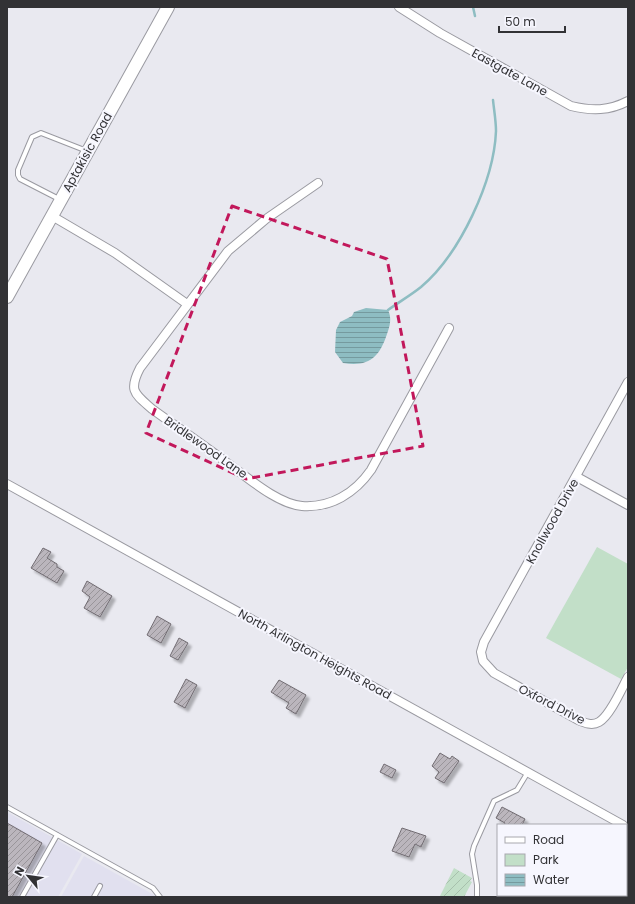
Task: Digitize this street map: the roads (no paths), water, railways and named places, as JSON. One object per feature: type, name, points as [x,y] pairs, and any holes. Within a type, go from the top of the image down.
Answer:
[{"type":"main road","name":"Aptakisic Road","points":[[7,297],[168,7]]},
{"type":"street","name":"Eastgate Lane","points":[[399,7],[440,33],[571,106],[585,110],[604,110],[628,101]]},
{"type":"street","points":[[52,216],[115,253],[187,304],[228,251],[266,219],[318,183]]},
{"type":"street","name":"Bridlewood Lane","points":[[187,304],[140,368],[134,380],[134,391],[152,409],[268,491],[290,503],[302,506],[334,502],[354,490],[363,481],[449,328]]},
{"type":"street","name":"Knollwood Drive","points":[[483,661],[481,652],[484,642],[628,384]]},
{"type":"street","points":[[577,477],[628,505]]},
{"type":"street","name":"North Arlington Heights Road","points":[[7,484],[621,824]]},
{"type":"street","name":"Oxford Drive","points":[[483,661],[494,673],[578,720],[588,724],[598,723],[604,718],[628,677]]},
{"type":"lane","points":[[61,200],[20,179],[18,175],[21,163],[32,137],[41,133],[88,152]]},
{"type":"lane","points":[[477,897],[477,885],[472,854],[474,846],[494,801],[517,790],[528,772]]},
{"type":"lane","points":[[7,807],[153,888],[160,897]]},
{"type":"lane","points":[[22,897],[57,834]]},
{"type":"lane","points":[[94,897],[100,886]]},
{"type":"water","points":[[366,308],[388,310],[390,322],[384,342],[372,359],[360,364],[343,363],[335,352],[336,330],[340,322],[352,316],[354,312]]},
{"type":"waterway","points":[[473,7],[475,16]]},
{"type":"waterway","points":[[388,310],[421,287],[435,273],[449,256],[472,215],[482,194],[494,151],[496,131],[493,100]]}]
